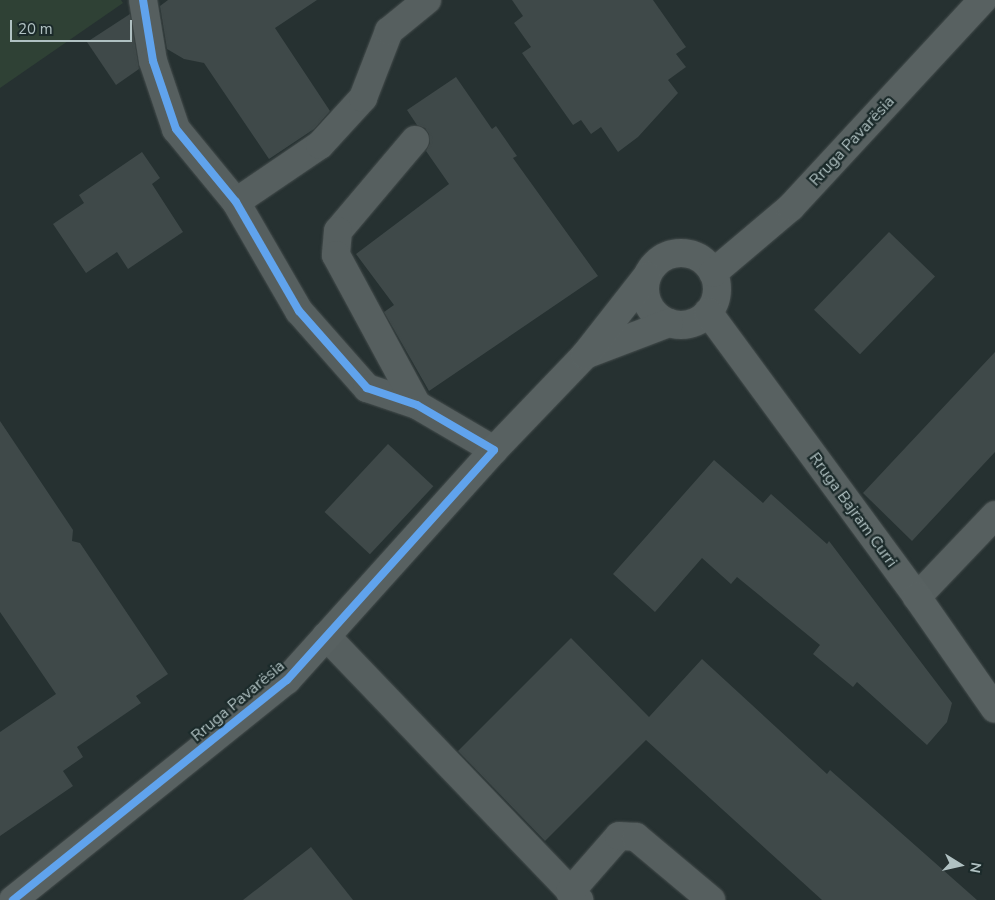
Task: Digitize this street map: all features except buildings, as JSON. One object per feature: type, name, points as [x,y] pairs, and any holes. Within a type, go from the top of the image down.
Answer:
[{"type":"main road","name":"Rruga Pavarësia","points":[[713,273],[791,207],[974,3]]},
{"type":"main road","points":[[679,252],[693,254],[704,262],[713,273],[717,286],[715,300],[708,312],[697,321],[684,325],[670,323],[656,316],[648,304],[644,290],[647,276],[654,264],[666,256],[679,252]]},
{"type":"main road","name":"Rruga Pavarësia","points":[[12,900],[287,680],[494,450],[584,355],[647,276]]},
{"type":"main road","name":"Rruga Bajram Curri","points":[[708,312],[917,597],[995,709]]},
{"type":"main road","name":"Rruga Pavarësia","points":[[584,355],[670,323]]},
{"type":"street","points":[[143,0],[153,61],[176,129],[236,202],[299,310],[367,388],[417,405],[494,450]]},
{"type":"street","points":[[236,202],[320,145],[363,98],[389,31],[427,0]]},
{"type":"street","points":[[415,140],[338,231],[336,254],[417,405]]},
{"type":"street","points":[[917,597],[995,515]]},
{"type":"street","points":[[326,636],[575,896],[619,836],[636,837],[711,900]]},
{"type":"green space","points":[[0,0],[121,0],[123,3],[0,88]]},
{"type":"cycle path","points":[[13,900],[287,680],[494,450],[417,405],[367,388],[299,311],[236,202],[176,129],[153,61],[143,0]]}]
